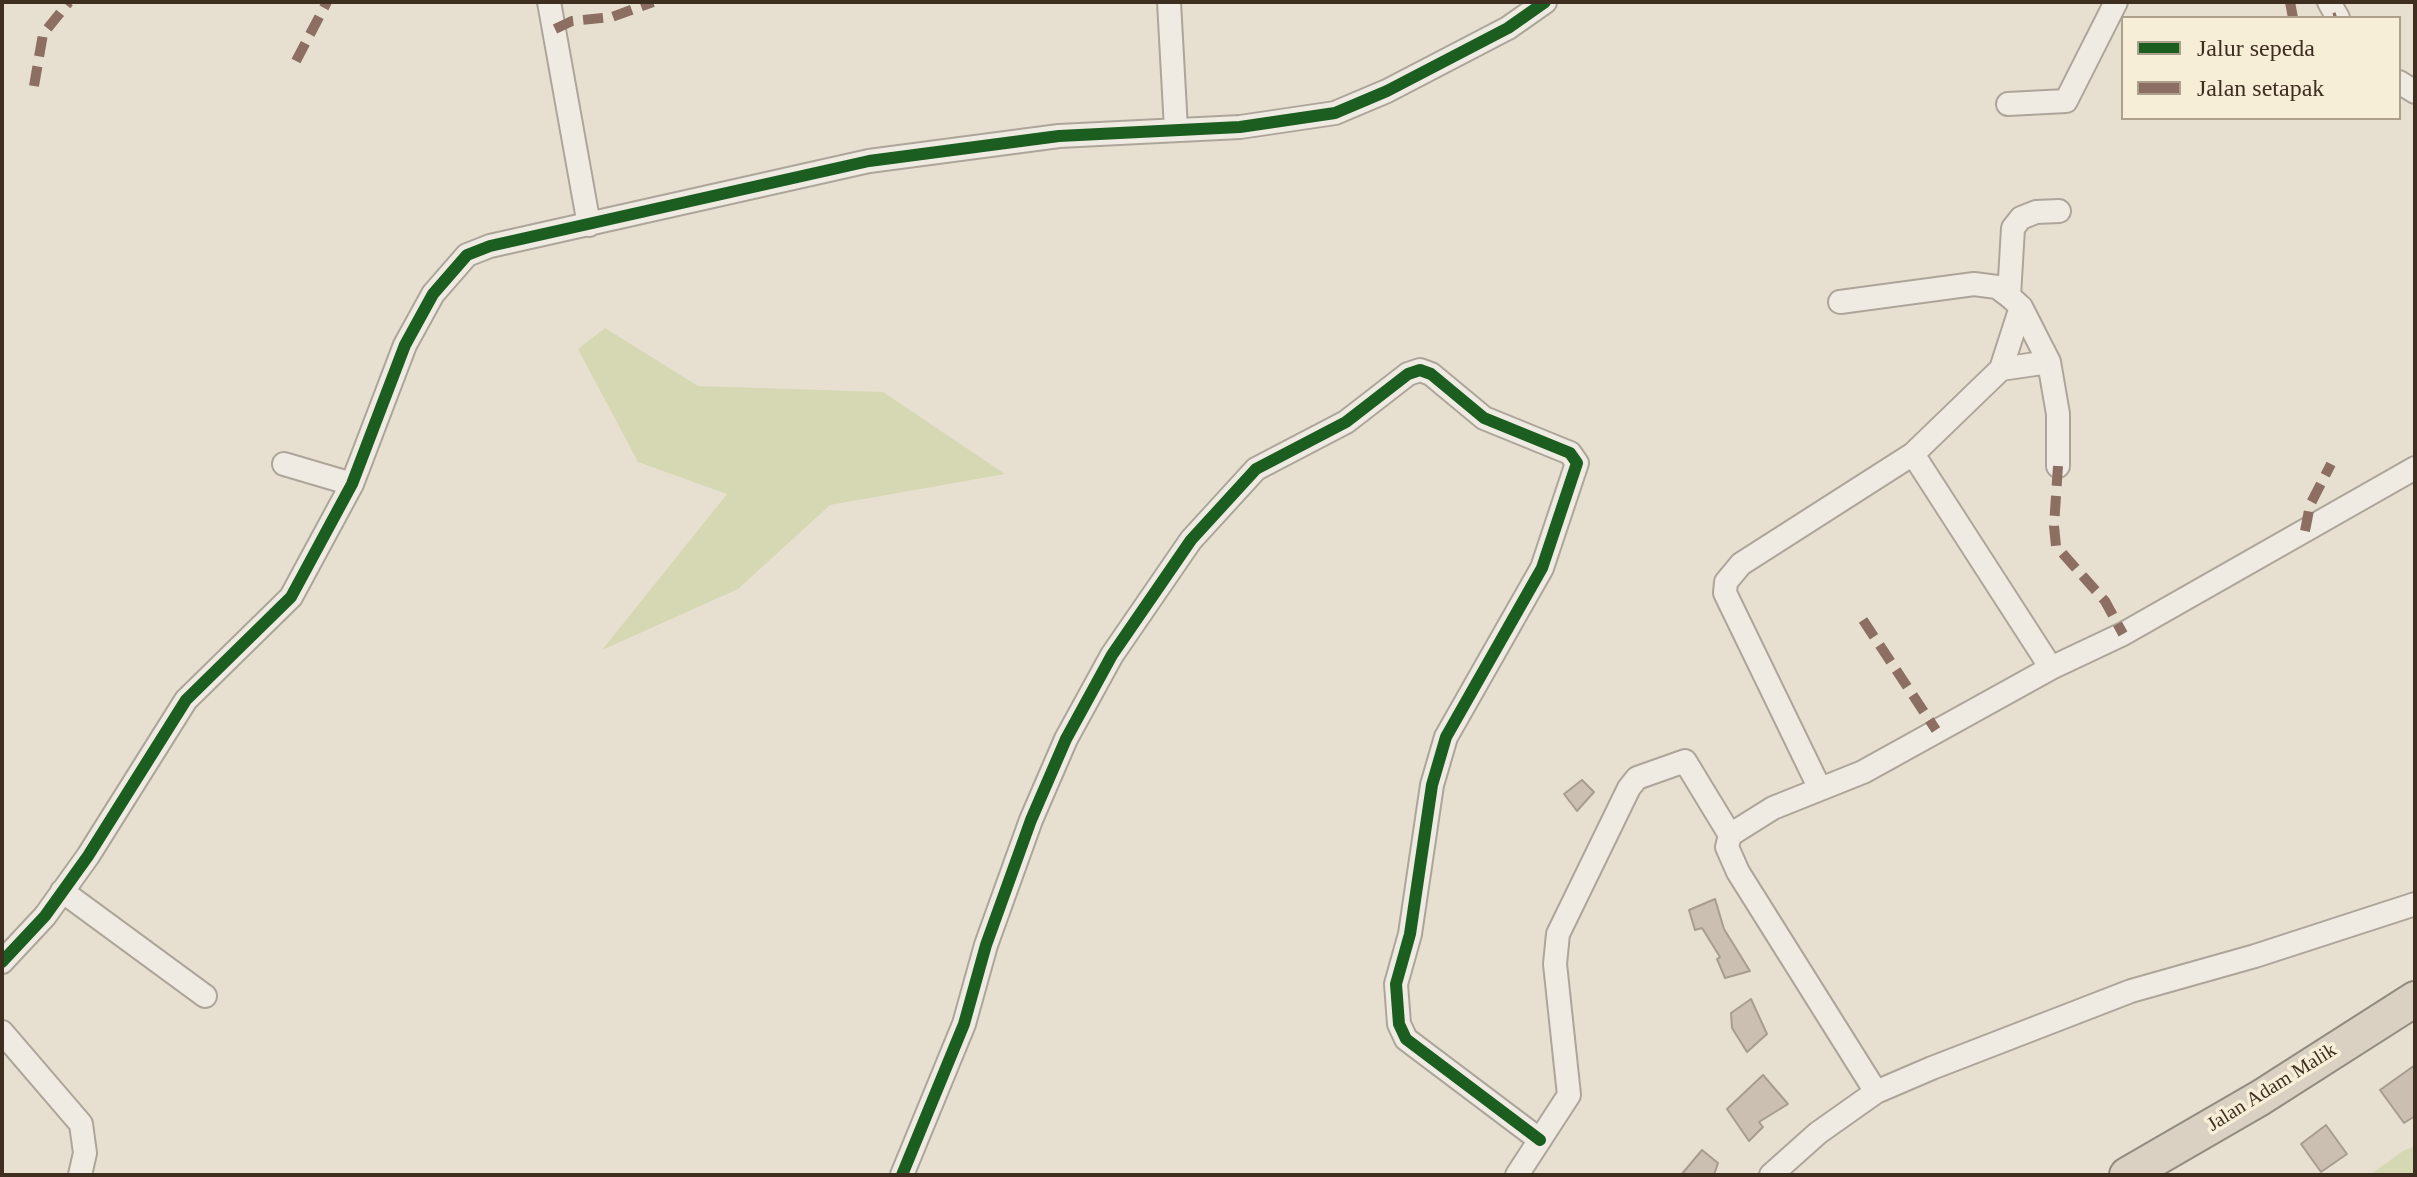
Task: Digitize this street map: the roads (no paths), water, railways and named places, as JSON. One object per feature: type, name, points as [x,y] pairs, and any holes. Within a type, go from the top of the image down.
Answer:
[{"type":"highway","name":"Jalan Adam Malik","points":[[2127,1175],[2260,1098],[2415,999]]},
{"type":"street","points":[[549,2],[589,225]]},
{"type":"street","points":[[1169,2],[1176,129]]},
{"type":"street","points":[[2,962],[62,891],[186,700],[291,597],[352,484],[405,345],[450,270],[467,255],[490,246],[869,161],[1059,136],[1240,127],[1335,113],[1387,91],[1508,28],[1545,2]]},
{"type":"street","points":[[2008,104],[2066,101],[2116,2]]},
{"type":"street","points":[[1820,789],[1725,593],[1726,582],[1741,564],[1913,454],[2001,369],[2015,302],[2013,228],[2021,218],[2036,212],[2059,211]]},
{"type":"street","points":[[1840,302],[1974,284],[1997,287],[2015,302],[2049,362],[2058,414],[2058,466]]},
{"type":"street","points":[[2001,369],[2049,362]]},
{"type":"street","points":[[902,1175],[964,1024],[986,945],[1031,820],[1066,739],[1112,655],[1191,540],[1256,469],[1346,422],[1408,374],[1420,370],[1431,374],[1484,418],[1570,453],[1577,463],[1542,568],[1446,737],[1432,785],[1410,934],[1396,991],[1399,1024],[1406,1039],[1540,1140]]},
{"type":"street","points":[[1913,454],[2051,668]]},
{"type":"street","points":[[284,464],[352,484]]},
{"type":"street","points":[[1876,1092],[1738,872],[1727,847],[1730,835],[1773,808],[1863,772],[2051,668],[2123,634],[2415,468]]},
{"type":"street","points":[[1517,1175],[1569,1095],[1555,964],[1558,934],[1629,788],[1637,778],[1685,761],[1730,835]]},
{"type":"street","points":[[62,891],[205,996]]},
{"type":"street","points":[[1771,1175],[1818,1133],[1876,1092],[2131,991],[2255,956],[2415,904]]},
{"type":"street","points":[[2,1032],[81,1124],[85,1153],[80,1175]]}]
